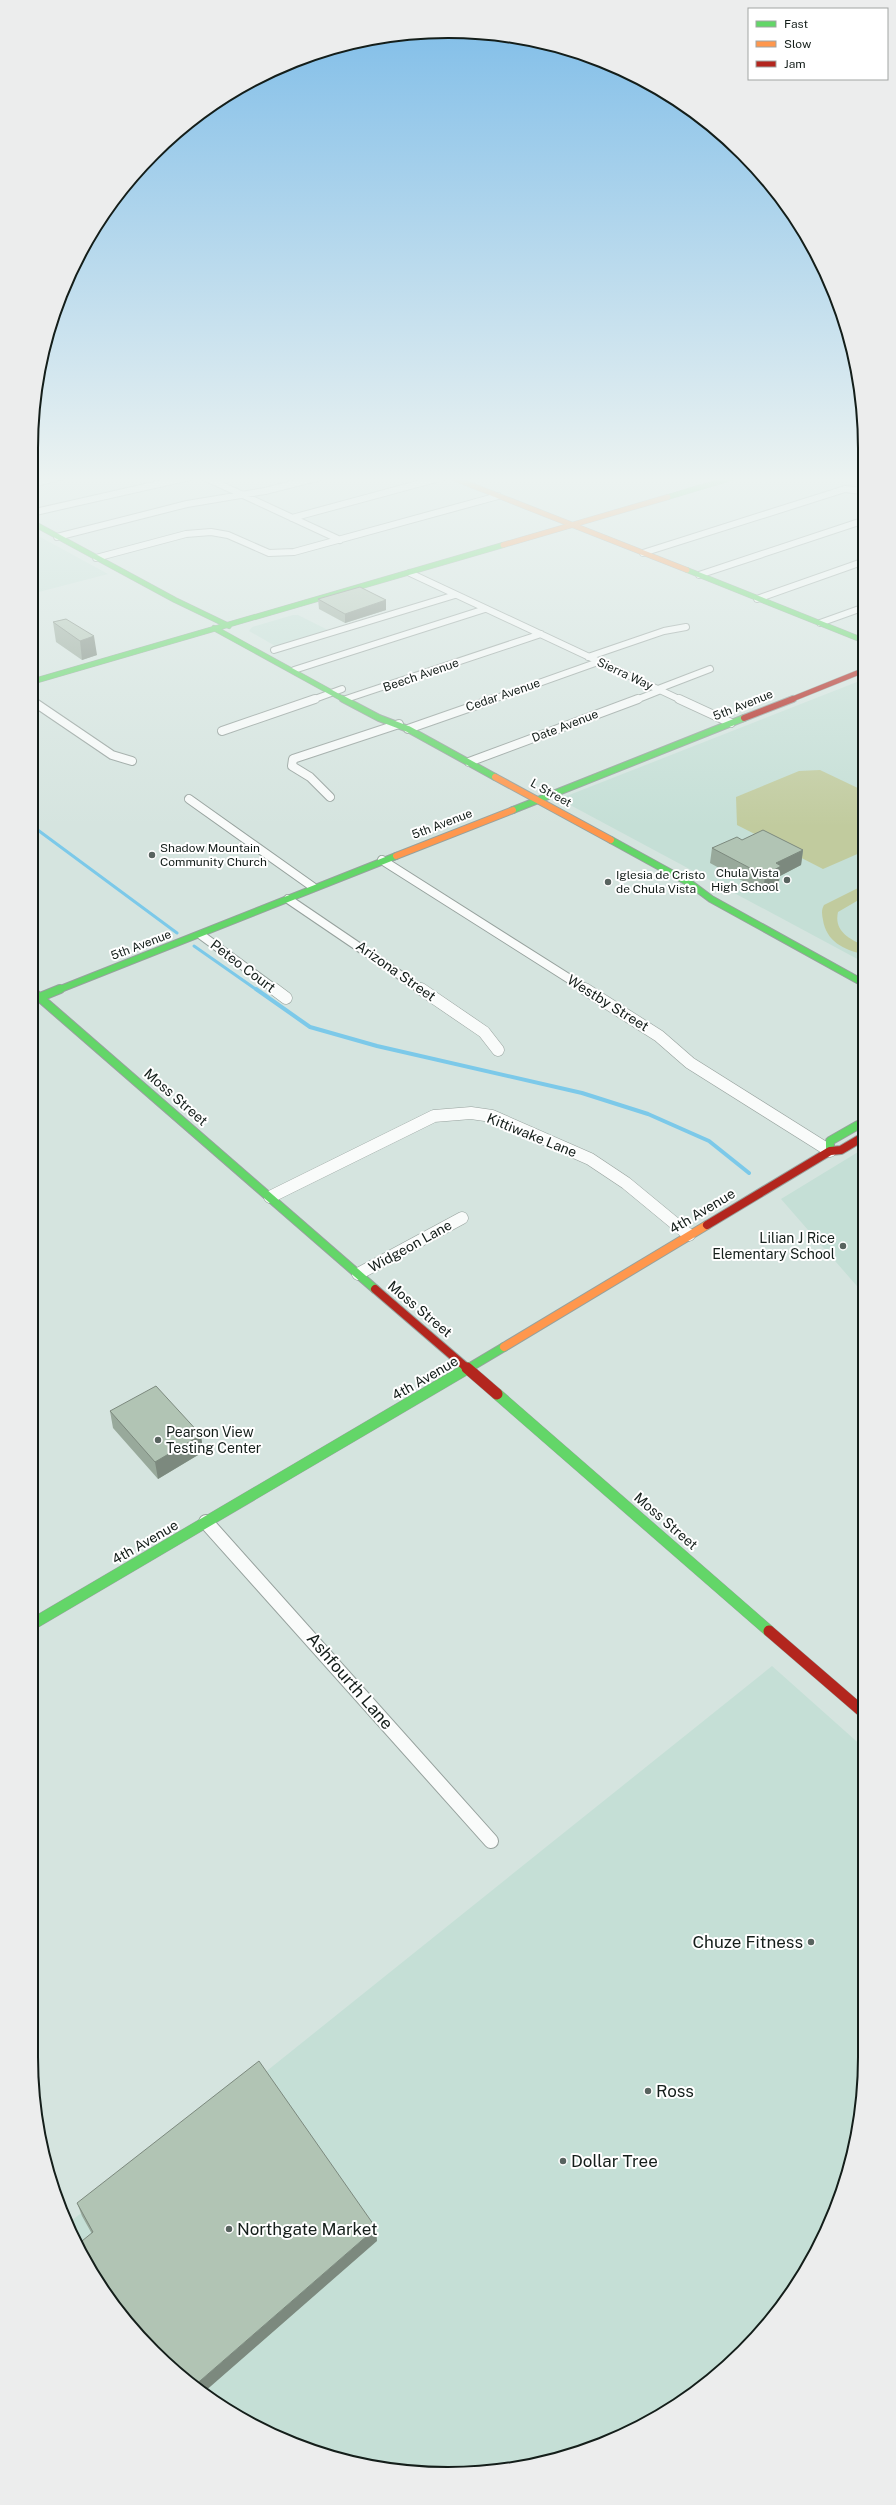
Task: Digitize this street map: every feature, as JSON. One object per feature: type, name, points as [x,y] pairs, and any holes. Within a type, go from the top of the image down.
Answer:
[{"type":"main road","name":"L Street","points":[[162,593],[222,629],[274,650],[304,667],[338,691],[346,700],[379,718],[399,724],[469,762],[691,884],[711,899],[858,980]]},
{"type":"main road","points":[[38,680],[222,629],[343,593]]},
{"type":"main road","points":[[744,593],[858,638]]},
{"type":"main road","name":"L Street","points":[[176,600],[180,607],[294,670],[338,691],[355,697],[395,718],[399,724]]},
{"type":"main road","points":[[38,688],[222,629]]},
{"type":"main road","name":"5th Avenue","points":[[40,997],[201,935],[313,887],[538,800],[858,673]]},
{"type":"main road","name":"L Street","points":[[691,884],[721,894],[800,937]]},
{"type":"main road","name":"Moss Street","points":[[40,997],[858,1708]]},
{"type":"main road","name":"4th Avenue","points":[[830,1151],[830,1141],[858,1125]]},
{"type":"main road","name":"4th Avenue","points":[[38,1621],[468,1369],[830,1151],[841,1150],[858,1139]]},
{"type":"street","name":"Sierra Way","points":[[451,593],[731,723]]},
{"type":"street","points":[[757,598],[772,593]]},
{"type":"street","points":[[274,650],[455,595]]},
{"type":"street","points":[[294,670],[485,609]]},
{"type":"street","points":[[820,623],[858,609]]},
{"type":"street","points":[[588,657],[664,631],[686,628]]},
{"type":"street","name":"Beech Avenue","points":[[346,700],[541,634]]},
{"type":"street","name":"Cedar Avenue","points":[[408,729],[598,662]]},
{"type":"street","name":"Date Avenue","points":[[469,762],[659,690],[710,669]]},
{"type":"street","points":[[222,731],[338,691]]},
{"type":"street","points":[[38,705],[112,755],[132,761]]},
{"type":"street","points":[[330,797],[310,777],[292,766],[293,759],[399,724]]},
{"type":"street","points":[[189,799],[251,841],[258,850],[313,887]]},
{"type":"street","name":"Westby Street","points":[[382,860],[653,1032],[690,1063],[830,1151]]},
{"type":"street","name":"Arizona Street","points":[[288,899],[484,1032],[498,1050]]},
{"type":"street","name":"Peteo Court","points":[[201,935],[286,998]]},
{"type":"street","name":"Kittiwake Lane","points":[[270,1197],[434,1116],[471,1113],[492,1116],[590,1159],[626,1183],[689,1235]]},
{"type":"street","name":"Widgeon Lane","points":[[358,1274],[462,1218]]},
{"type":"street","name":"Ashfourth Lane","points":[[206,1522],[303,1628],[491,1841]]},
{"type":"shaded area","points":[[293,615],[298,615],[330,631],[277,647],[249,631],[252,627]]},
{"type":"shaded area","name":"Chula Vista High School","points":[[858,682],[858,959],[559,799]]},
{"type":"shaded area","name":"Lilian J Rice Elementary School","points":[[858,1152],[858,1287],[781,1199]]},
{"type":"shaded area","points":[[772,1666],[858,1743],[858,2057],[854,2111],[844,2163],[827,2214],[816,2238],[789,2285],[773,2307],[738,2347],[718,2365],[676,2398],[653,2412],[605,2436],[554,2453],[528,2459],[475,2466],[421,2466],[368,2459],[342,2453],[291,2436],[267,2425],[220,2398],[178,2365],[158,2347],[123,2307],[93,2262],[72,2220],[263,2074]]},
{"type":"green space","points":[[820,770],[858,788],[858,854],[823,869],[737,825],[736,797],[799,771]]},
{"type":"green space","points":[[858,888],[858,900],[838,912],[837,918],[840,929],[843,933],[858,942],[858,953],[843,947],[828,934],[822,912],[824,905]]},
{"type":"building","points":[[339,593],[372,593],[386,600],[345,614],[318,599]]},
{"type":"building","points":[[66,619],[94,636],[80,641],[53,622]]},
{"type":"building","points":[[763,830],[803,850],[776,863],[781,866],[774,870],[776,871],[765,876],[712,848],[737,837],[742,840]]},
{"type":"building","name":"Pearson View Testing Center","points":[[156,1386],[201,1435],[155,1462],[110,1411]]},
{"type":"building","name":"Northgate Market","points":[[259,2061],[376,2228],[198,2382],[158,2347],[123,2307],[107,2285],[82,2241],[93,2232],[77,2203]]},
{"type":"waterway","points":[[38,830],[177,933]]},
{"type":"waterway","points":[[194,946],[257,990]]},
{"type":"waterway","points":[[256,989],[310,1027],[377,1046],[582,1093],[648,1114],[709,1141],[749,1173]]},
{"type":"traffic: fast","points":[[162,593],[229,626]]},
{"type":"traffic: fast","points":[[38,680],[338,593]]},
{"type":"traffic: fast","points":[[744,593],[858,638]]},
{"type":"traffic: fast","points":[[214,628],[379,718],[408,729],[495,777]]},
{"type":"traffic: fast","points":[[513,810],[744,718]]},
{"type":"traffic: fast","points":[[611,840],[691,884],[711,899],[858,980]]},
{"type":"traffic: fast","points":[[38,998],[396,856]]},
{"type":"traffic: fast","points":[[38,996],[375,1289]]},
{"type":"traffic: fast","points":[[830,1151],[830,1141],[858,1125]]},
{"type":"traffic: fast","points":[[38,1621],[504,1347]]},
{"type":"traffic: fast","points":[[497,1394],[769,1631]]},
{"type":"traffic: slow","points":[[495,777],[611,840]]},
{"type":"traffic: slow","points":[[396,856],[513,810]]},
{"type":"traffic: slow","points":[[504,1347],[707,1225]]},
{"type":"traffic: jam","points":[[744,718],[858,673]]},
{"type":"traffic: jam","points":[[707,1225],[830,1151],[841,1150],[858,1140]]},
{"type":"traffic: jam","points":[[375,1289],[497,1394]]},
{"type":"traffic: jam","points":[[769,1631],[858,1708]]},
{"type":"place","name":"Shadow Mountain Community Church","points":[[152,855]]},
{"type":"place","name":"Chula Vista High School","points":[[787,880]]},
{"type":"place","name":"Iglesia de Cristo de Chula Vista","points":[[608,882]]},
{"type":"place","name":"Lilian J Rice Elementary School","points":[[843,1246]]},
{"type":"place","name":"Pearson View Testing Center","points":[[158,1440]]},
{"type":"place","name":"Chuze Fitness","points":[[811,1942]]},
{"type":"place","name":"Ross","points":[[648,2091]]},
{"type":"place","name":"Dollar Tree","points":[[563,2161]]},
{"type":"place","name":"Northgate Market","points":[[229,2229]]}]
